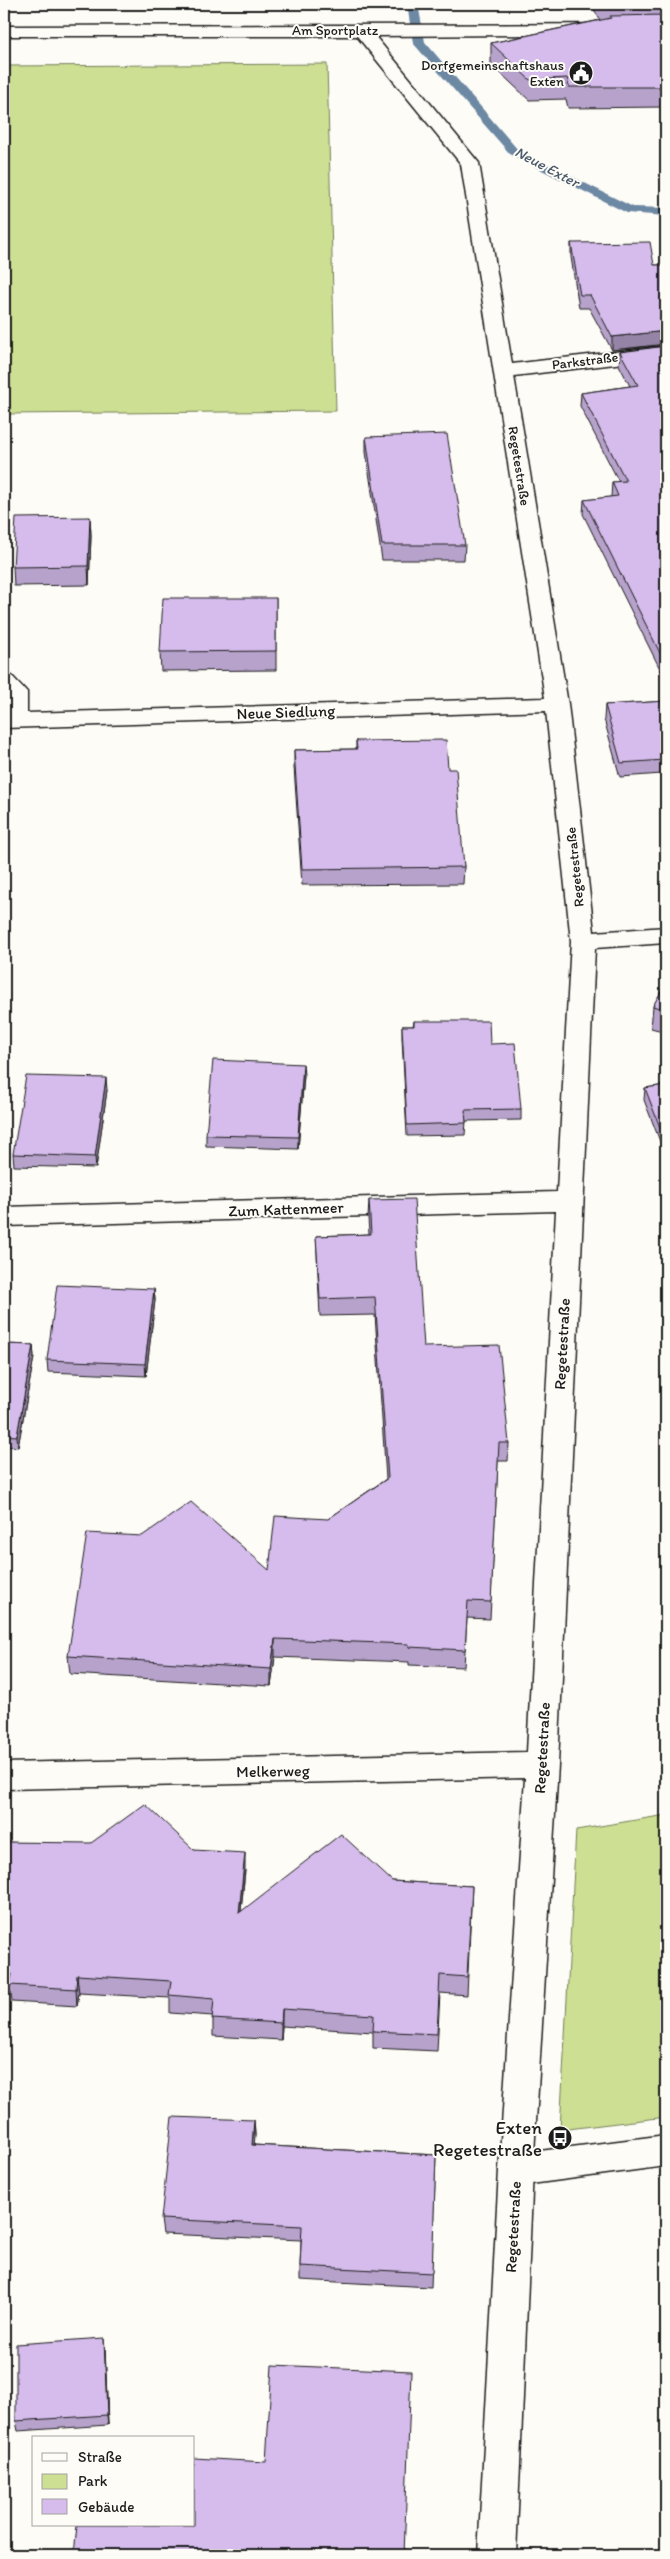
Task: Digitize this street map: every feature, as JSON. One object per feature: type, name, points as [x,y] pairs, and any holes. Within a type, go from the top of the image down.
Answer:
[{"type":"street","name":"Am Sportplatz","points":[[4,31],[361,30],[431,32],[666,28]]},
{"type":"street","name":"Regetestraße","points":[[361,30],[470,164],[557,704],[583,940],[542,1765],[516,2170],[497,2555]]},
{"type":"street","name":"Parkstraße","points":[[504,370],[666,352]]},
{"type":"street","name":"Neue Siedlung","points":[[4,681],[16,692],[10,721],[557,704]]},
{"type":"street","points":[[583,940],[666,935]]},
{"type":"street","name":"Zum Kattenmeer","points":[[4,1217],[569,1201]]},
{"type":"street","name":"Melkerweg","points":[[4,1776],[542,1765]]},
{"type":"street","points":[[516,2170],[666,2150]]},
{"type":"green space","points":[[327,64],[336,411],[4,414],[4,66]]},
{"type":"green space","points":[[666,1815],[666,2117],[560,2130],[576,1830]]},
{"type":"building","points":[[666,15],[666,87],[569,87],[567,78],[530,80],[491,43],[611,18],[610,16]]},
{"type":"building","points":[[650,242],[654,265],[666,265],[666,331],[612,337],[590,295],[580,295],[571,243]]},
{"type":"building","points":[[666,346],[666,665],[584,500],[618,496],[612,482],[626,481],[581,393],[638,385],[620,352]]},
{"type":"building","points":[[447,434],[465,545],[382,545],[366,437]]},
{"type":"building","points":[[90,517],[88,566],[13,567],[16,518]]},
{"type":"building","points":[[163,598],[276,598],[276,651],[160,652]]},
{"type":"building","points":[[666,701],[666,767],[664,760],[621,763],[605,705]]},
{"type":"building","points":[[446,740],[448,769],[456,769],[464,867],[302,869],[294,750],[357,749],[356,741]]},
{"type":"building","points":[[4,813],[9,813],[4,835]]},
{"type":"building","points":[[666,983],[666,1010],[653,1006]]},
{"type":"building","points":[[414,1021],[489,1021],[490,1044],[515,1043],[521,1109],[465,1110],[466,1123],[407,1125],[402,1026],[414,1026]]},
{"type":"building","points":[[213,1060],[303,1064],[298,1137],[206,1135]]},
{"type":"building","points":[[26,1076],[106,1078],[95,1157],[13,1154]]},
{"type":"building","points":[[666,1085],[666,1143],[645,1088]]},
{"type":"building","points":[[414,1199],[424,1347],[499,1345],[509,1443],[499,1443],[491,1602],[468,1601],[465,1650],[409,1647],[409,1644],[275,1639],[271,1669],[68,1656],[87,1533],[142,1536],[191,1502],[269,1570],[275,1516],[328,1519],[388,1478],[375,1297],[320,1299],[316,1236],[371,1234],[369,1200]]},
{"type":"building","points":[[57,1285],[154,1289],[145,1364],[47,1360]]},
{"type":"building","points":[[4,1344],[33,1345],[17,1436],[4,1435]]},
{"type":"building","points":[[145,1804],[194,1850],[245,1853],[239,1913],[341,1834],[392,1881],[472,1886],[467,1977],[440,1975],[437,2034],[373,2031],[374,2015],[282,2009],[281,2023],[212,2019],[214,1999],[169,1995],[171,1981],[77,1975],[76,1989],[10,1985],[12,1974],[4,1974],[4,1842],[91,1843]]},
{"type":"building","points":[[172,2117],[254,2120],[252,2145],[436,2155],[432,2273],[300,2266],[302,2226],[161,2219]]},
{"type":"building","points":[[104,2338],[107,2415],[16,2421],[16,2344]]},
{"type":"building","points":[[272,2365],[411,2371],[404,2555],[74,2555],[77,2526],[195,2526],[195,2458],[266,2462]]},
{"type":"waterway","name":"Neue Exter","points":[[412,4],[419,43],[514,152],[631,210],[666,212]]},
{"type":"place","name":"Dorfgemeinschaftshaus Exten","points":[[581,73]]},
{"type":"place","name":"Exten Regetestraße","points":[[560,2138]]}]
